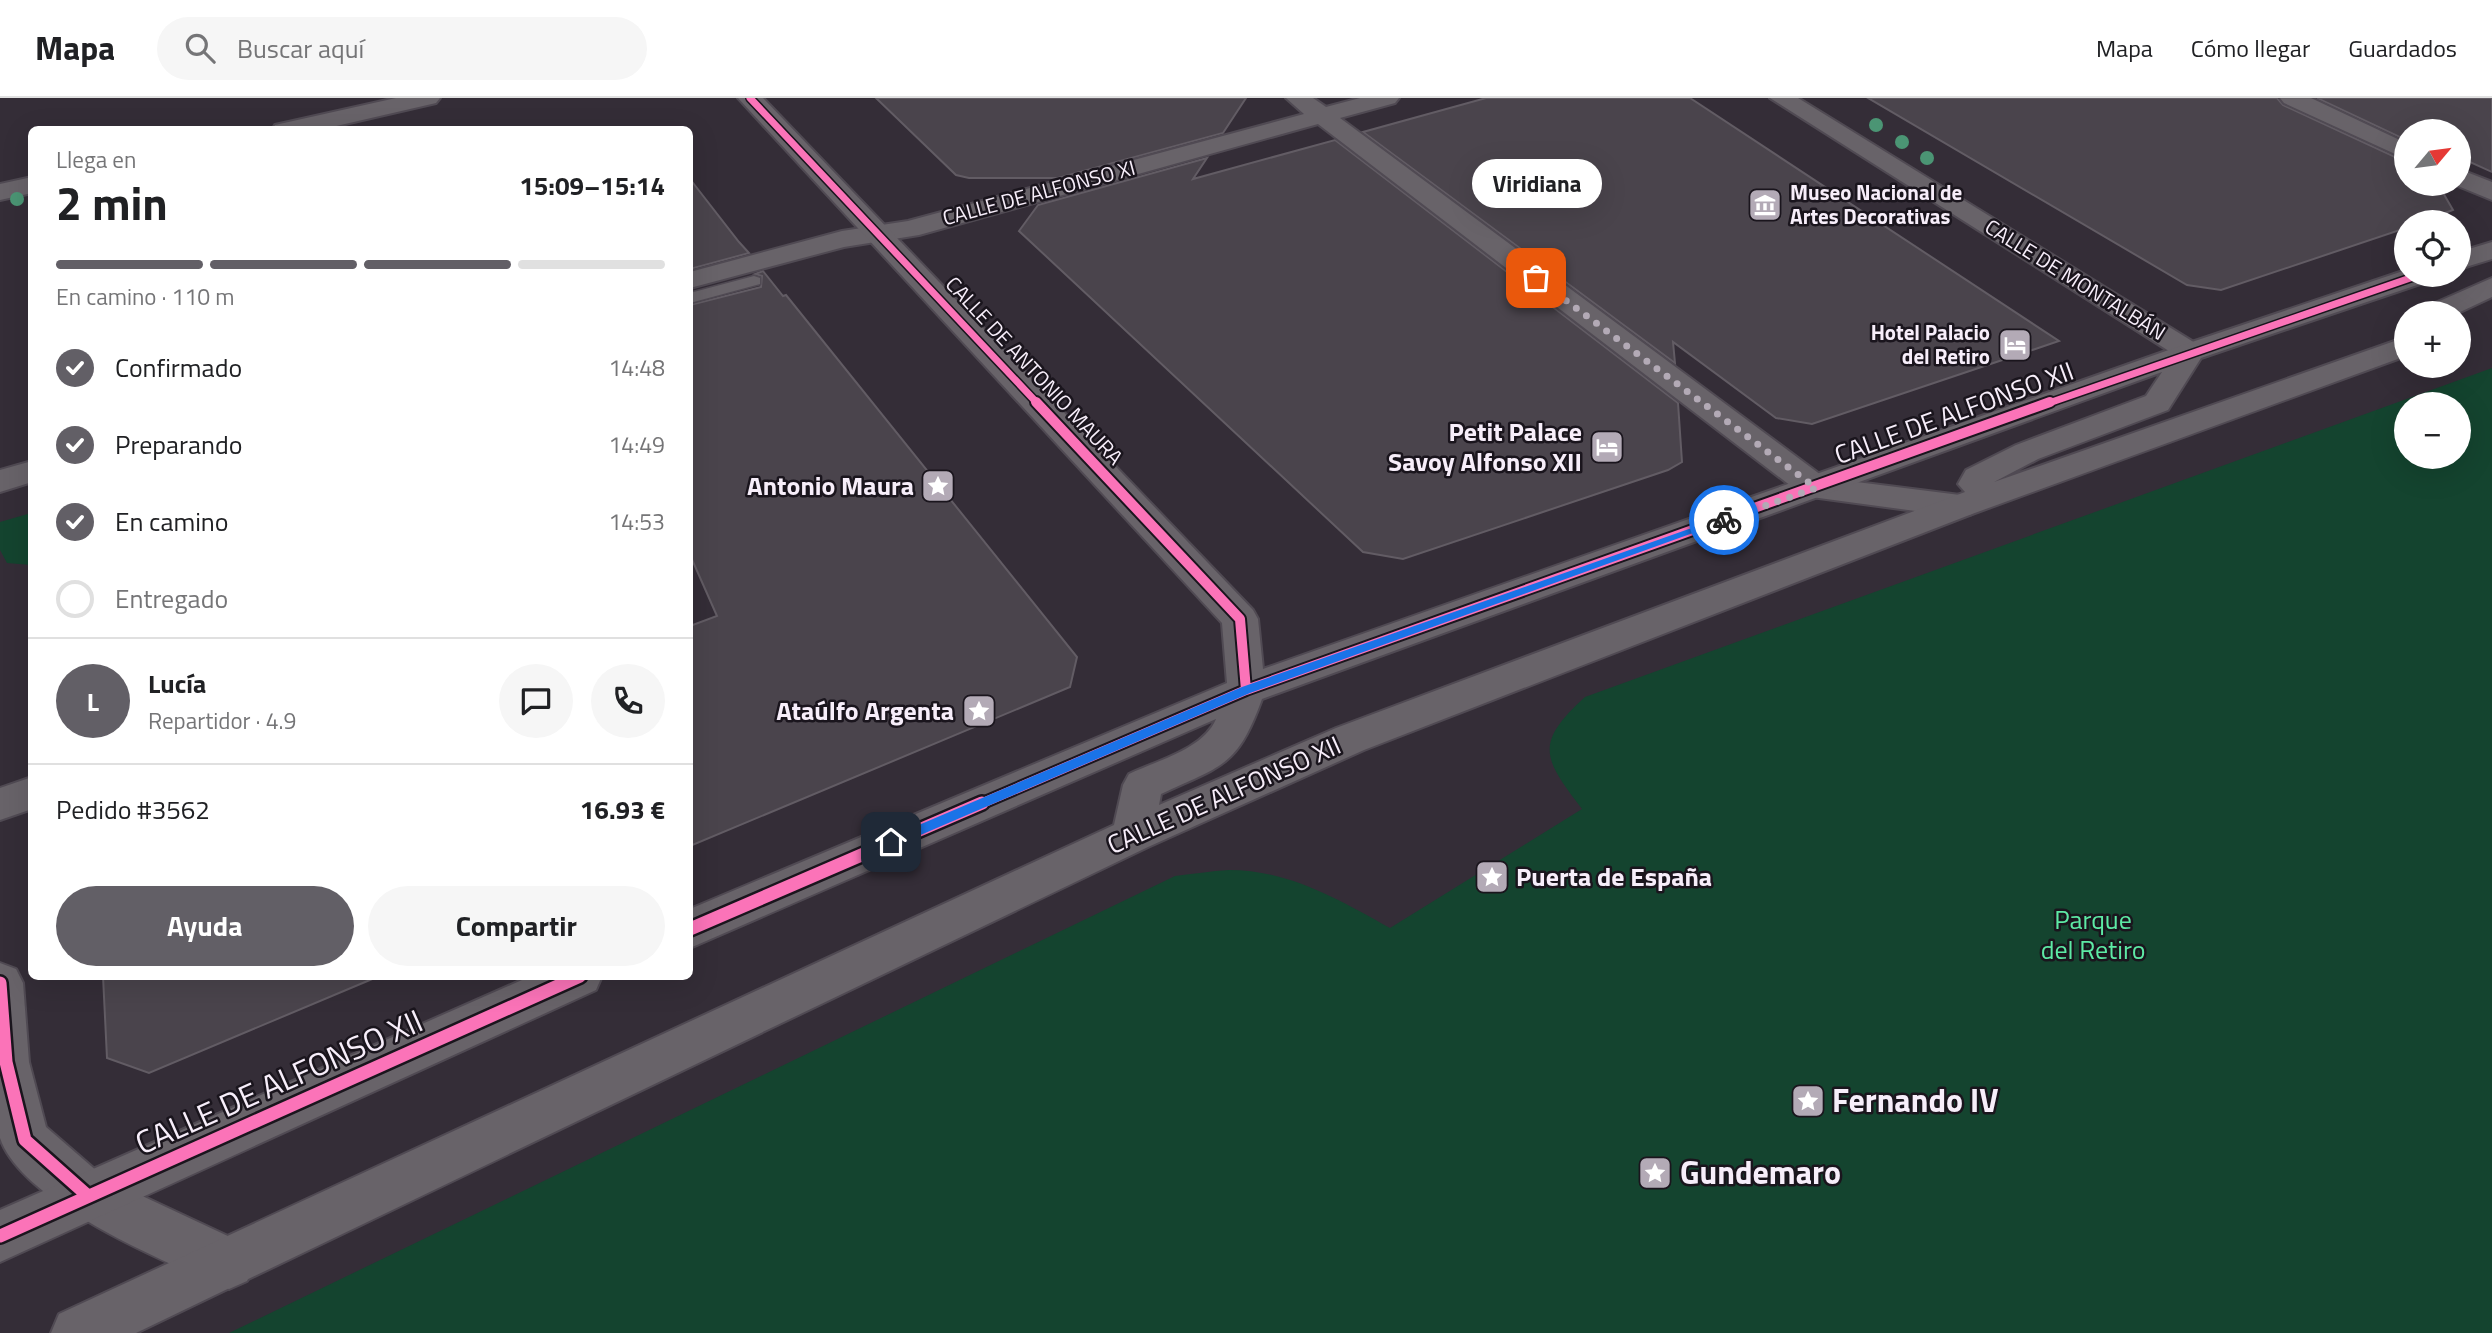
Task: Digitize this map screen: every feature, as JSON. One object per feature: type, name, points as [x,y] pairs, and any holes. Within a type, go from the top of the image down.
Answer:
[{"type":"street","points":[[308,126],[428,98]]},
{"type":"street","name":"CALLE DE ANTONIO MAURA","points":[[750,98],[1240,619],[1246,690]]},
{"type":"street","points":[[1298,98],[1816,488],[1960,506],[1979,477],[1990,471],[2027,452],[2157,403],[2190,352]]},
{"type":"street","name":"CALLE DE ALFONSO XI","points":[[693,278],[842,239],[910,229],[1387,98]]},
{"type":"street","name":"CALLE DE MONTALBÁN","points":[[1782,98],[2190,352]]},
{"type":"street","points":[[2292,98],[2394,146]]},
{"type":"street","points":[[2471,182],[2492,192]]},
{"type":"street","points":[[0,192],[28,186]]},
{"type":"street","points":[[2471,257],[2492,250]]},
{"type":"street","name":"CALLE DE ALFONSO XII","points":[[693,928],[1246,690],[2190,352],[2394,283]]},
{"type":"street","points":[[2460,301],[2492,286]]},
{"type":"street","points":[[2471,323],[2492,315]]},
{"type":"street","name":"CALLE DE ALFONSO XII","points":[[78,1333],[1133,835],[1350,739],[1960,506],[2394,350]]},
{"type":"street","points":[[0,481],[28,472]]},
{"type":"street","points":[[1133,835],[1143,785],[1213,752],[1230,733],[1246,690]]},
{"type":"street","points":[[0,804],[28,794]]},
{"type":"street","name":"CALLE DE ALFONSO XII","points":[[0,1236],[571,980]]},
{"type":"street","points":[[0,983],[6,1062],[15,1109],[25,1140],[88,1196],[229,1263]]},
{"type":"lane","points":[[693,297],[754,281]]},
{"type":"green space","name":"Parque del Retiro","points":[[2492,368],[2492,1333],[229,1333],[1175,876],[1229,870],[1272,875],[1313,888],[1390,928],[1582,809],[1559,777],[1550,752],[1551,740],[1557,727],[1585,697],[2394,404],[2394,469],[2471,469],[2471,392],[2426,392],[2471,378],[2471,376]]},
{"type":"green space","points":[[28,514],[28,565],[7,563],[0,550],[0,522]]},
{"type":"building","points":[[876,98],[1246,98],[1223,133],[1058,178],[969,178],[956,175]]},
{"type":"building","points":[[1486,98],[1690,98],[2059,341],[1812,424],[1776,418],[1673,342],[1675,363],[1363,132]]},
{"type":"building","points":[[1868,98],[2277,98],[2283,105],[2394,156],[2394,196],[2445,196],[2453,210],[2394,210],[2394,232],[2221,290],[2187,285]]},
{"type":"building","points":[[2317,98],[2492,98],[2492,172],[2471,162],[2471,119],[2394,119],[2394,134]]},
{"type":"building","points":[[1335,140],[1678,403],[1682,462],[1668,470],[1403,559],[1363,552],[1019,231],[1038,205],[1207,158],[1193,179]]},
{"type":"building","points":[[693,183],[739,242],[749,253],[693,268]]},
{"type":"building","points":[[763,271],[783,296],[786,295],[1077,657],[1070,687],[693,845],[693,625],[717,616],[693,562],[693,304],[761,287],[762,276],[755,274]]},
{"type":"building","points":[[103,980],[370,980],[149,1073],[107,1058]]},
{"type":"cycle path","points":[[750,98],[1240,619],[1246,690]]},
{"type":"cycle path","points":[[693,928],[1246,690],[2190,352],[2394,283]]},
{"type":"cycle path","points":[[0,1236],[571,980]]},
{"type":"cycle path","points":[[0,983],[6,1062],[25,1140],[88,1196]]},
{"type":"way so far","points":[[1536,278],[1816,488],[1724,520]]},
{"type":"place","name":"Museo Nacional de Artes Decorativas","points":[[1765,205]]},
{"type":"place","name":"Viridiana","points":[[1536,278]]},
{"type":"place","name":"Hotel Palacio del Retiro","points":[[2015,345]]},
{"type":"place","name":"Petit Palace Savoy Alfonso XII","points":[[1607,447]]},
{"type":"place","name":"Antonio Maura","points":[[938,486]]},
{"type":"place","name":"Ataúlfo Argenta","points":[[979,711]]},
{"type":"place","name":"Puerta de España","points":[[1492,877]]},
{"type":"place","name":"Fernando IV","points":[[1808,1101]]},
{"type":"place","name":"Gundemaro","points":[[1655,1173]]},
{"type":"route","points":[[891,842],[1246,690],[1473,607],[1724,520]]}]
